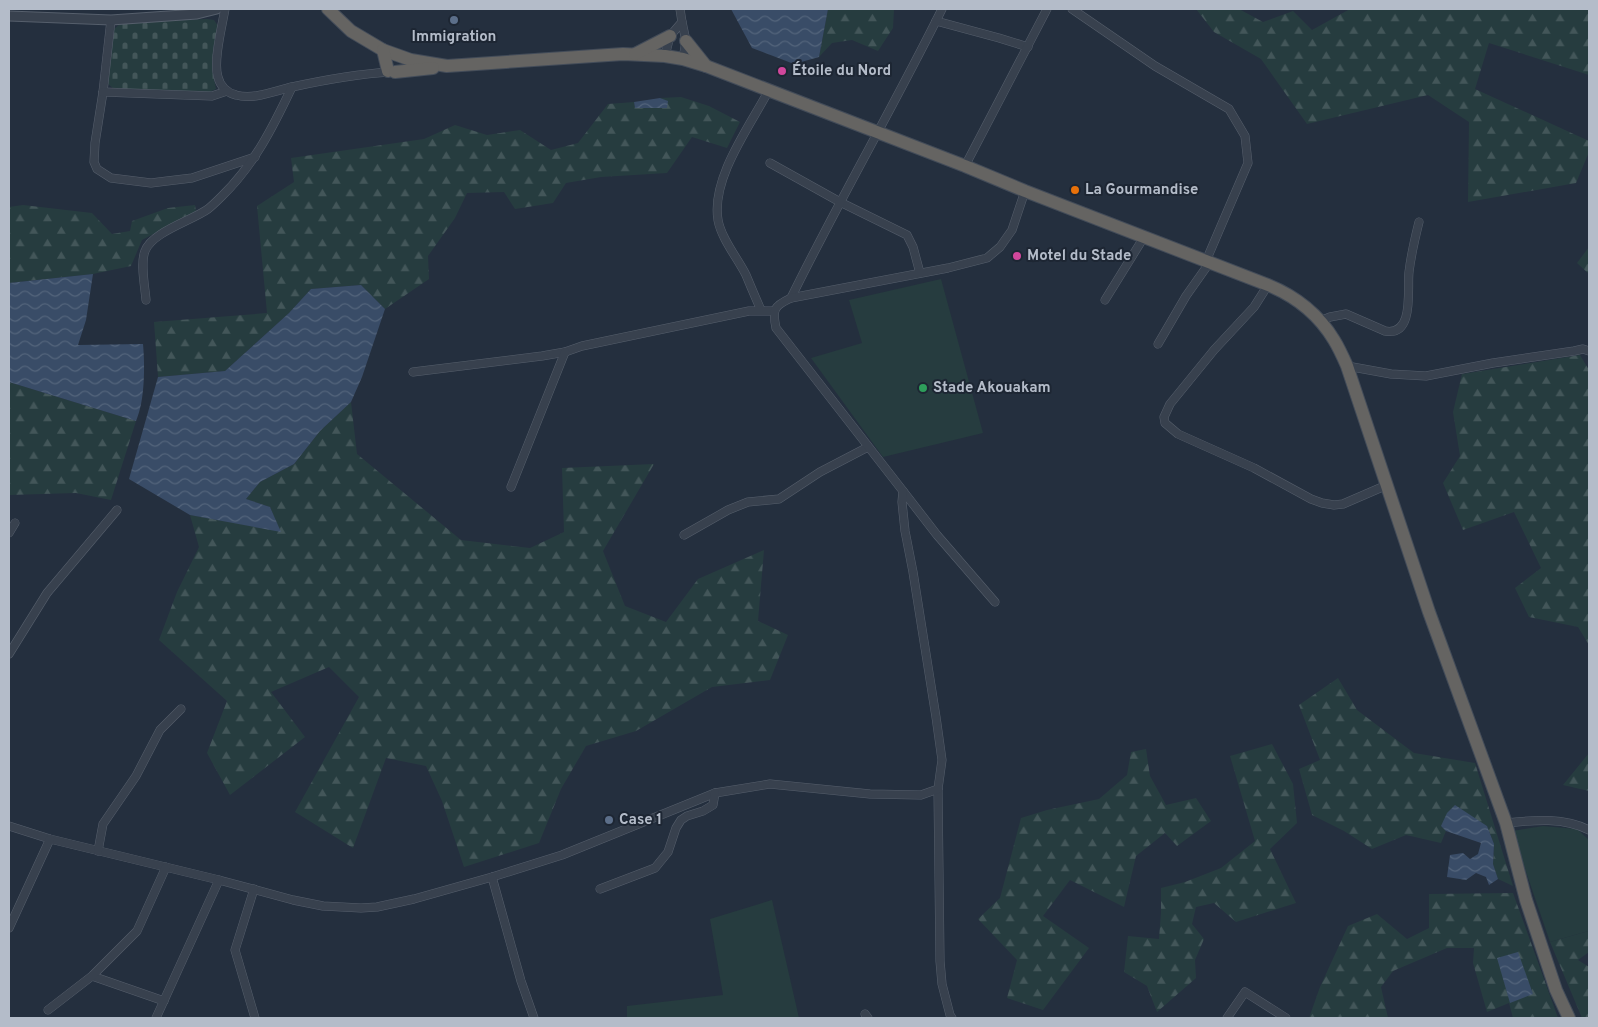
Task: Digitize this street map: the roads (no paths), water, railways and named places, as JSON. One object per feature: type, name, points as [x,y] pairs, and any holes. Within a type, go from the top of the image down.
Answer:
[{"type":"highway","points":[[328,9],[350,31],[384,50],[407,59],[447,66]]},
{"type":"highway","points":[[633,55],[670,36]]},
{"type":"highway","points":[[686,41],[706,66]]},
{"type":"highway","points":[[384,50],[390,72],[447,66],[633,55],[664,56],[682,59],[769,90],[965,166],[1025,192],[1268,285],[1286,293],[1304,306],[1320,321],[1334,340],[1347,366],[1429,612],[1506,823],[1529,909],[1556,990],[1568,1018]]},
{"type":"street","points":[[9,16],[111,20],[197,14],[217,9]]},
{"type":"street","points":[[225,9],[216,71],[221,85],[234,95],[261,95],[343,77],[390,72],[405,66],[407,59]]},
{"type":"street","points":[[680,9],[686,41],[682,59]]},
{"type":"street","points":[[791,298],[820,239],[878,133],[942,9]]},
{"type":"street","points":[[965,166],[1047,9]]},
{"type":"street","points":[[1072,9],[1155,66],[1229,110],[1245,136],[1248,163],[1208,262],[1158,344]]},
{"type":"street","points":[[111,20],[94,162],[98,169],[111,178],[152,183],[208,173],[255,157]]},
{"type":"street","points":[[936,21],[1028,47]]},
{"type":"street","points":[[664,56],[670,36],[682,22]]},
{"type":"street","points":[[146,300],[143,262],[145,251],[149,245],[164,233],[208,209],[232,186],[255,157],[292,87]]},
{"type":"street","points":[[761,310],[746,276],[723,234],[718,221],[718,206],[728,164],[769,90]]},
{"type":"street","points":[[103,92],[212,96],[227,91]]},
{"type":"street","points":[[770,163],[840,202],[907,235],[913,247],[920,273]]},
{"type":"street","points":[[995,602],[937,535],[776,328],[774,311],[779,304],[791,298],[987,258],[1000,247],[1012,230],[1025,192]]},
{"type":"street","points":[[1320,321],[1346,314],[1390,332],[1403,324],[1409,302],[1409,273],[1419,222]]},
{"type":"street","points":[[1105,300],[1144,237]]},
{"type":"street","points":[[1268,285],[1254,307],[1214,350],[1170,404],[1164,417],[1165,423],[1178,434],[1254,468],[1311,500],[1334,505],[1343,504],[1387,485]]},
{"type":"street","points":[[414,372],[542,356],[749,311],[774,311]]},
{"type":"street","points":[[1347,366],[1391,374],[1426,376],[1493,363],[1574,351],[1589,351]]},
{"type":"street","points":[[511,487],[565,352]]},
{"type":"street","points":[[684,535],[728,510],[748,502],[779,500],[820,472],[868,447]]},
{"type":"street","points":[[902,491],[905,531],[942,760],[938,789],[940,961],[948,1017]]},
{"type":"street","points":[[9,654],[47,593],[117,510]]},
{"type":"street","points":[[9,533],[15,523]]},
{"type":"street","points":[[98,851],[103,824],[136,776],[160,730],[181,709]]},
{"type":"street","points":[[9,826],[50,839],[293,900],[323,906],[361,908],[378,907],[414,899],[492,877],[562,854],[715,792],[770,784],[870,794],[921,795],[938,789]]},
{"type":"street","points":[[600,890],[655,868],[668,852],[676,828],[681,820],[713,805],[715,792]]},
{"type":"street","points":[[1506,823],[1557,820],[1575,823],[1589,830]]},
{"type":"street","points":[[9,928],[50,839]]},
{"type":"street","points":[[48,1010],[92,976],[137,931],[166,867]]},
{"type":"street","points":[[492,877],[534,1018]]},
{"type":"street","points":[[156,1018],[219,880]]},
{"type":"street","points":[[254,890],[235,950],[254,1018]]},
{"type":"street","points":[[92,976],[164,1001]]},
{"type":"street","points":[[1226,1018],[1245,992],[1286,1018]]},
{"type":"water","points":[[731,9],[828,9],[819,57],[794,64],[752,48]]},
{"type":"water","points":[[660,98],[668,101],[667,108],[635,108],[634,102]]},
{"type":"water","points":[[93,274],[86,320],[78,345],[143,344],[143,394],[136,421],[9,382],[9,283]]},
{"type":"water","points":[[361,285],[385,309],[362,377],[351,402],[320,431],[294,464],[260,482],[246,499],[270,507],[281,532],[190,515],[129,479],[158,377],[225,371],[289,313],[311,289]]},
{"type":"water","points":[[1455,805],[1487,826],[1494,844],[1493,864],[1498,879],[1489,885],[1486,877],[1476,873],[1466,880],[1447,877],[1450,855],[1463,853],[1470,859],[1478,854],[1481,843],[1446,831],[1441,826],[1447,813]]},
{"type":"water","points":[[1518,952],[1533,994],[1510,1003],[1497,958]]},
{"type":"place","name":"Immigration","points":[[454,20]]},
{"type":"place","name":"Étoile du Nord","points":[[782,71]]},
{"type":"place","name":"La Gourmandise","points":[[1075,190]]},
{"type":"place","name":"Motel du Stade","points":[[1017,256]]},
{"type":"place","name":"Stade Akouakam","points":[[923,388]]},
{"type":"place","name":"Case 1","points":[[609,820]]}]
